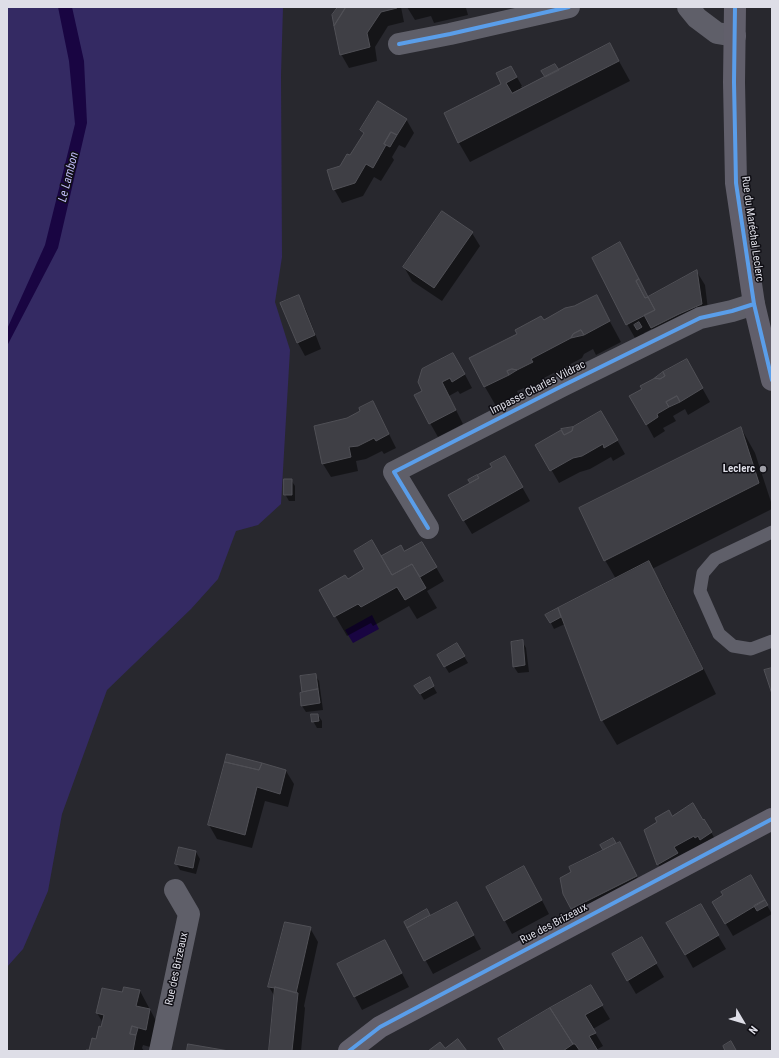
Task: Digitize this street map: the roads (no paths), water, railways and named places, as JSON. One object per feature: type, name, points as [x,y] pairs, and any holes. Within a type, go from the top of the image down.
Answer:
[{"type":"main road","name":"Rue du Maréchal Leclerc","points":[[735,7],[736,183],[754,304],[772,380]]},
{"type":"street","points":[[400,44],[569,7]]},
{"type":"street","points":[[688,7],[697,18],[717,34],[735,36]]},
{"type":"street","name":"Impasse Charles Vildrac","points":[[428,528],[394,472],[562,386],[700,318],[732,312],[754,304]]},
{"type":"street","name":"Rue des Brizeaux","points":[[349,1051],[380,1028],[772,818]]},
{"type":"street","name":"Rue des Brizeaux","points":[[160,1051],[189,914],[175,890]]},
{"type":"lane","points":[[772,532],[715,559],[703,573],[700,591],[719,634],[733,646],[751,649],[772,641]]},
{"type":"water","name":"Le Lambon","points":[[58,7],[72,7],[84,61],[87,123],[58,248],[7,346],[7,329],[45,245],[75,124],[69,61]]},
{"type":"water","points":[[372,615],[379,629],[353,643],[345,630]]},
{"type":"place","name":"Leclerc","points":[[763,469]]}]
